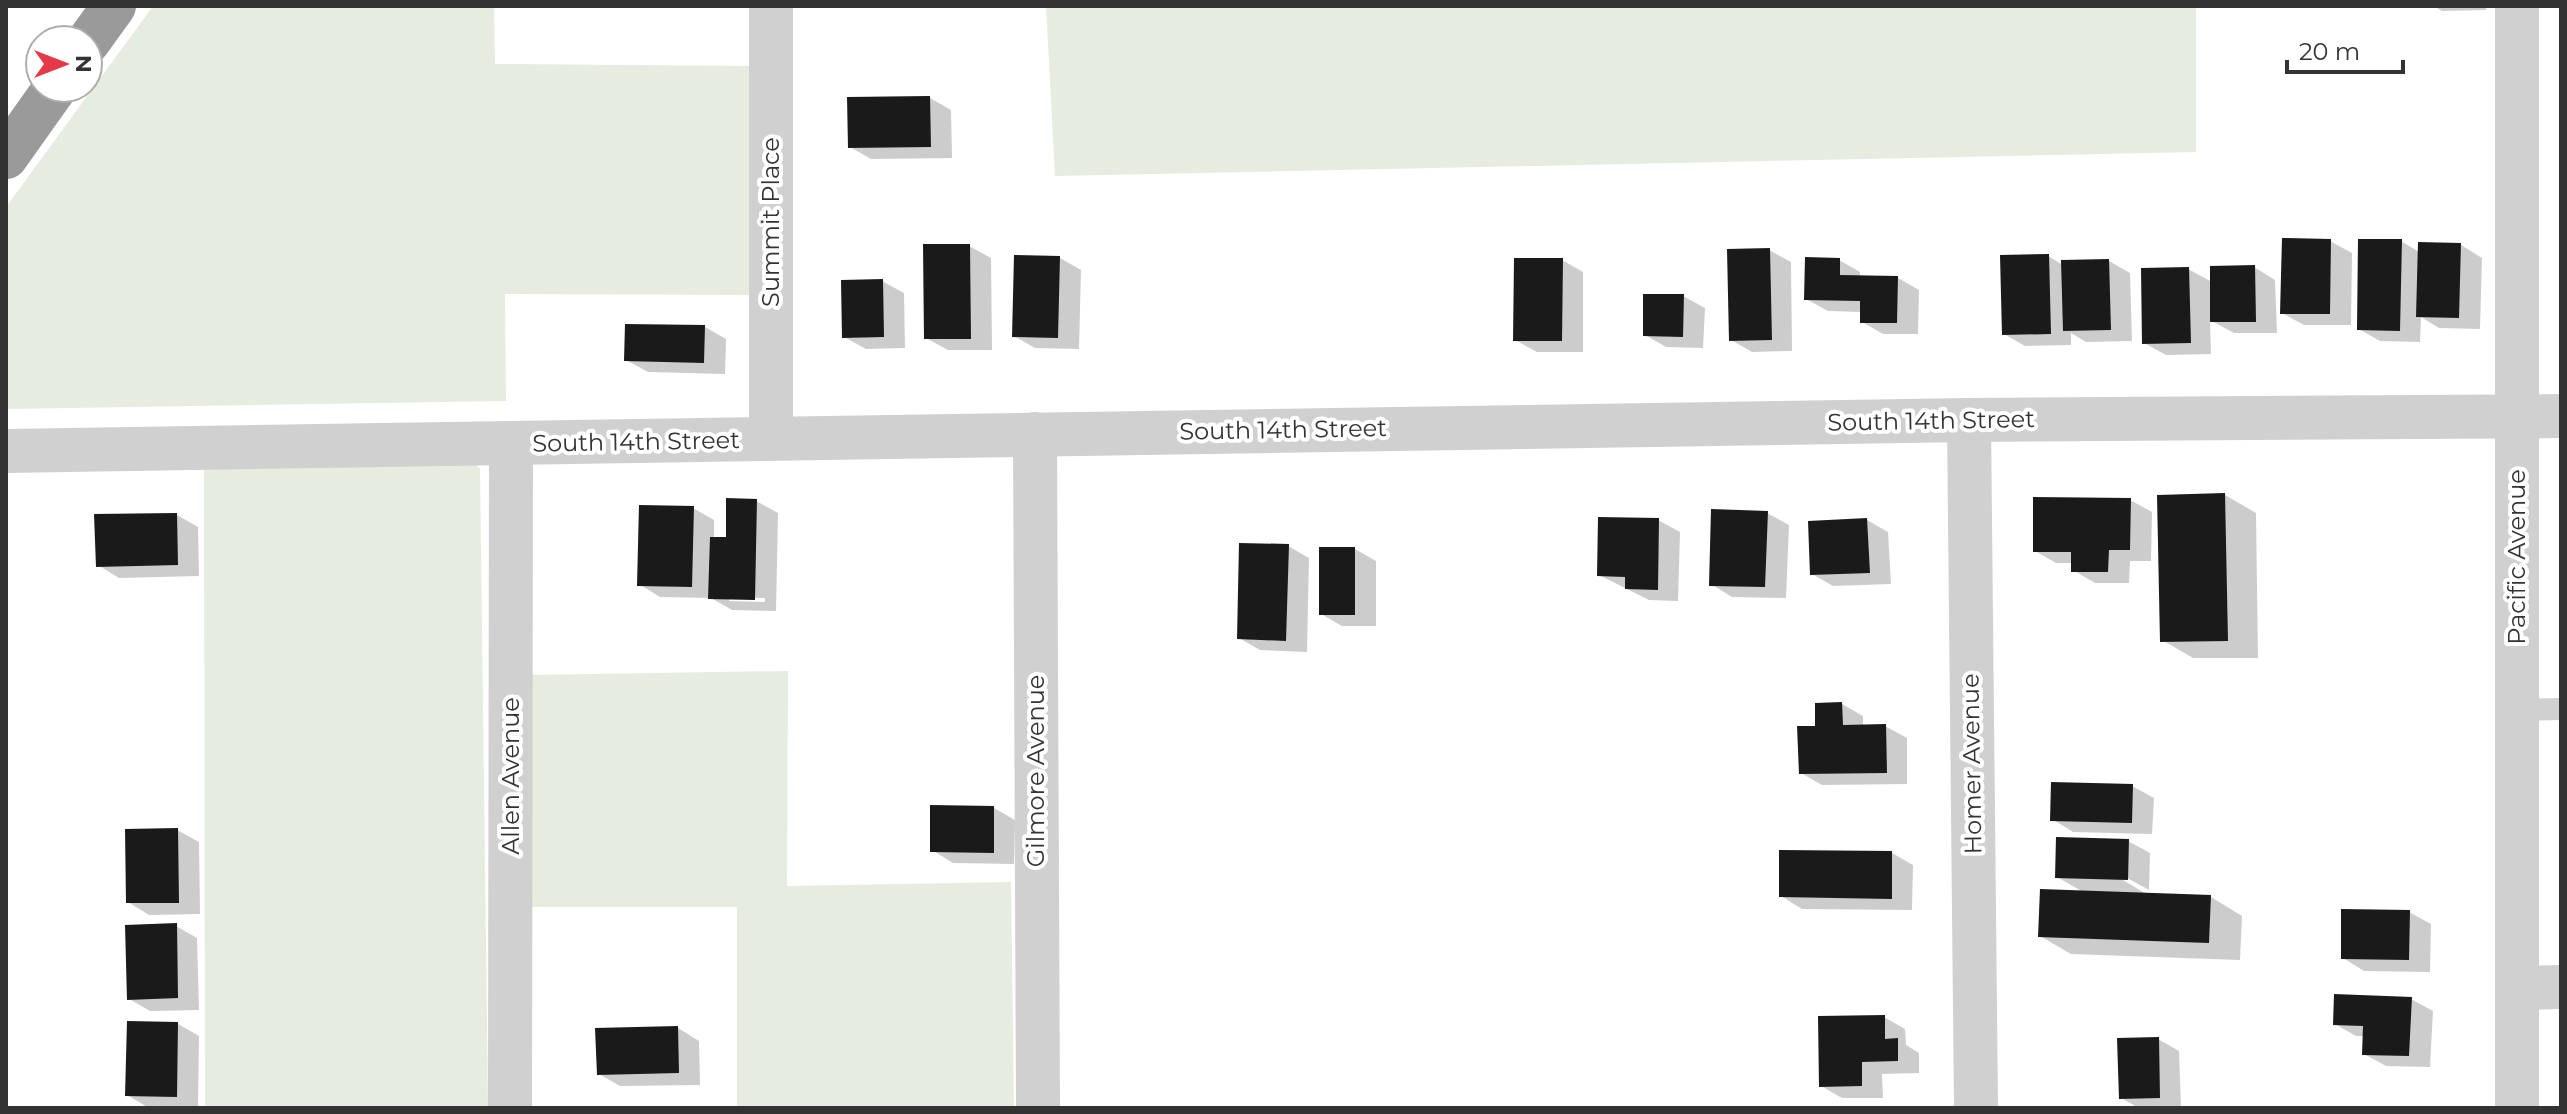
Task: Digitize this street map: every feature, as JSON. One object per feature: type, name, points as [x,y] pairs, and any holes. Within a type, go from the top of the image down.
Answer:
[{"type":"highway","points":[[101,24],[114,6]]},
{"type":"highway","points":[[6,157],[44,104]]},
{"type":"street","name":"Summit Place","points":[[771,6],[771,439]]},
{"type":"street","name":"Pacific Avenue","points":[[2517,6],[2517,1108]]},
{"type":"street","name":"South 14th Street","points":[[6,451],[1969,420],[2561,416]]},
{"type":"street","name":"Homer Avenue","points":[[1969,420],[1976,1108]]},
{"type":"street","name":"Gilmore Avenue","points":[[1035,434],[1038,1108]]},
{"type":"street","name":"Allen Avenue","points":[[510,1108],[511,444]]},
{"type":"street","points":[[2518,988],[2561,987]]},
{"type":"lane","points":[[2517,710],[2561,709]]},
{"type":"shaded area","points":[[153,6],[494,6],[495,64],[754,66],[755,295],[505,294],[506,401],[6,409],[6,207],[81,104],[104,104],[104,73]]},
{"type":"shaded area","points":[[1046,6],[2196,6],[2196,152],[1055,176]]},
{"type":"shaded area","points":[[469,458],[480,469],[488,1105],[501,1108],[205,1108],[204,461]]},
{"type":"shaded area","points":[[788,671],[787,886],[1011,882],[1014,1108],[737,1108],[737,907],[528,907],[527,675]]},
{"type":"building","points":[[930,96],[931,147],[848,148],[847,97]]},
{"type":"building","points":[[2282,238],[2331,239],[2330,314],[2280,314]]},
{"type":"building","points":[[2358,239],[2402,239],[2400,331],[2357,330]]},
{"type":"building","points":[[2418,242],[2461,243],[2459,318],[2416,317]]},
{"type":"building","points":[[923,244],[970,244],[971,339],[924,339]]},
{"type":"building","points":[[1770,248],[1772,340],[1729,341],[1727,249]]},
{"type":"building","points":[[2049,254],[2051,334],[2002,335],[2000,255]]},
{"type":"building","points":[[1014,255],[1060,256],[1058,338],[1012,337]]},
{"type":"building","points":[[1805,257],[1840,258],[1840,275],[1898,276],[1897,323],[1860,323],[1860,301],[1804,300]]},
{"type":"building","points":[[1514,258],[1563,258],[1562,341],[1513,341]]},
{"type":"building","points":[[2109,259],[2111,330],[2063,331],[2061,260]]},
{"type":"building","points":[[2255,265],[2256,322],[2210,322],[2210,266]]},
{"type":"building","points":[[2189,267],[2191,343],[2142,344],[2141,268]]},
{"type":"building","points":[[883,279],[884,337],[842,338],[841,280]]},
{"type":"building","points":[[1643,294],[1684,294],[1683,337],[1643,336]]},
{"type":"building","points":[[625,324],[705,325],[704,363],[624,361]]},
{"type":"building","points":[[2225,493],[2228,641],[2160,642],[2157,495]]},
{"type":"building","points":[[2033,497],[2131,498],[2130,550],[2109,550],[2108,572],[2071,572],[2071,552],[2033,552]]},
{"type":"building","points":[[726,498],[757,499],[755,600],[708,599],[710,537],[726,537]]},
{"type":"building","points":[[639,505],[694,506],[692,587],[637,586]]},
{"type":"building","points":[[1711,509],[1768,511],[1765,587],[1709,586]]},
{"type":"building","points":[[177,513],[178,565],[96,567],[94,514]]},
{"type":"building","points":[[1598,517],[1659,518],[1658,590],[1625,589],[1625,577],[1597,576]]},
{"type":"building","points":[[1867,518],[1870,573],[1810,575],[1808,521]]},
{"type":"building","points":[[1239,543],[1289,544],[1286,641],[1237,639]]},
{"type":"building","points":[[1319,547],[1355,547],[1355,615],[1319,615]]},
{"type":"building","points":[[1842,702],[1843,725],[1886,724],[1887,773],[1799,774],[1797,726],[1815,726],[1815,703]]},
{"type":"building","points":[[2051,782],[2133,784],[2132,823],[2050,821]]},
{"type":"building","points":[[930,805],[994,806],[994,853],[930,852]]},
{"type":"building","points":[[178,828],[179,903],[126,903],[125,829]]},
{"type":"building","points":[[2056,837],[2129,839],[2128,880],[2055,878]]},
{"type":"building","points":[[1779,850],[1892,851],[1892,899],[1779,897]]},
{"type":"building","points":[[2040,889],[2211,895],[2209,943],[2038,937]]},
{"type":"building","points":[[2341,909],[2410,910],[2409,960],[2341,959]]},
{"type":"building","points":[[177,923],[178,998],[127,1000],[125,925]]},
{"type":"building","points":[[2334,994],[2412,997],[2409,1056],[2362,1055],[2363,1026],[2333,1025]]},
{"type":"building","points":[[1885,1015],[1885,1039],[1898,1038],[1898,1061],[1862,1062],[1862,1086],[1819,1087],[1818,1016]]},
{"type":"building","points":[[127,1021],[178,1022],[177,1097],[125,1096]]},
{"type":"building","points":[[678,1026],[679,1073],[597,1075],[595,1028]]},
{"type":"building","points":[[2159,1037],[2160,1098],[2119,1099],[2117,1038]]}]
